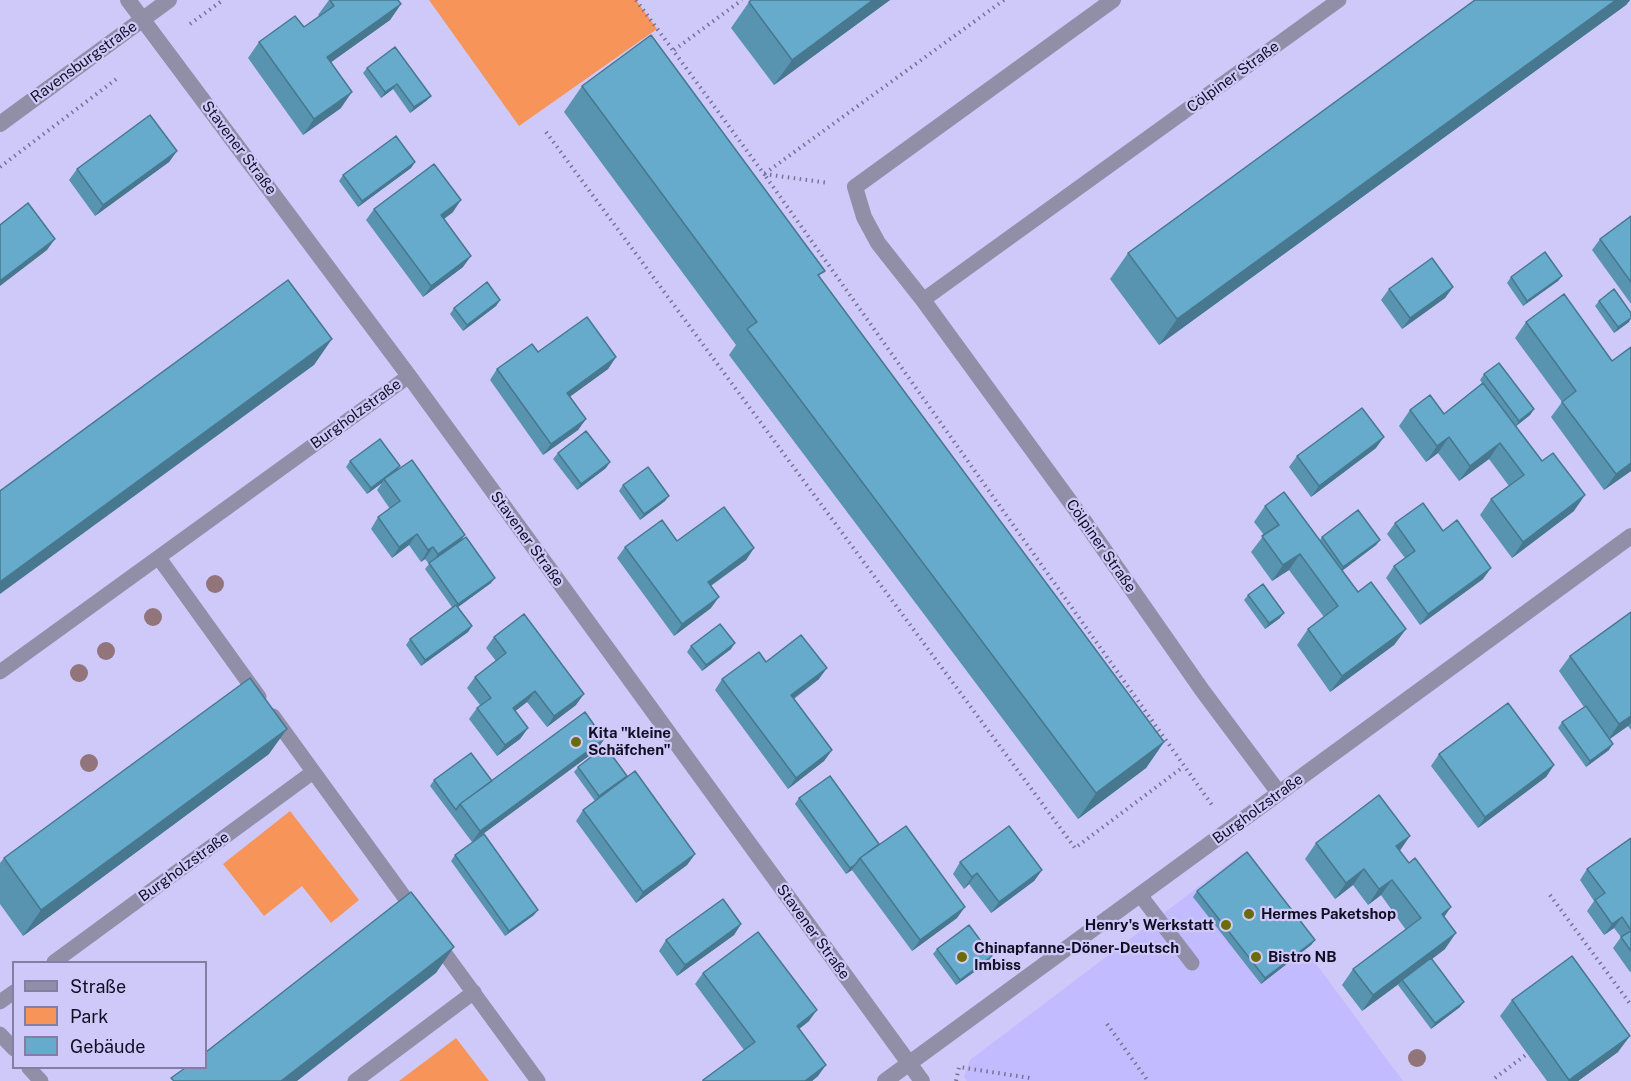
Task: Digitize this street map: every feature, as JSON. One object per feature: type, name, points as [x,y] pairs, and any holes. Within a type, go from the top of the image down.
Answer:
[{"type":"street","name":"Stavener Straße","points":[[128,0],[408,376],[922,1081]]},
{"type":"street","name":"Ravensburgstraße","points":[[0,124],[169,0]]},
{"type":"street","points":[[855,187],[1113,0]]},
{"type":"street","name":"Cölpiner Straße","points":[[855,187],[864,217],[878,243],[923,300],[1082,518],[1202,690],[1279,793]]},
{"type":"street","name":"Burgholzstraße","points":[[885,1081],[1631,536]]},
{"type":"lane","name":"Cölpiner Straße","points":[[923,300],[1339,0]]},
{"type":"lane","name":"Burgholzstraße","points":[[0,672],[408,376]]},
{"type":"lane","points":[[159,558],[538,1081]]},
{"type":"lane","name":"Burgholzstraße","points":[[57,961],[313,772]]},
{"type":"lane","points":[[1140,895],[1192,963]]},
{"type":"lane","points":[[354,1081],[474,992]]},
{"type":"lane","points":[[0,1034],[12,1047]]},
{"type":"lane","points":[[30,1069],[41,1081]]},
{"type":"path","points":[[161,44],[223,0]]},
{"type":"path","points":[[636,0],[764,174],[1229,829]]},
{"type":"path","points":[[674,51],[742,0]]},
{"type":"path","points":[[764,174],[1004,0]]},
{"type":"path","points":[[0,167],[123,73]]},
{"type":"path","points":[[546,132],[1075,848],[1183,767]]},
{"type":"path","points":[[764,174],[855,187]]},
{"type":"path","points":[[1550,895],[1631,1005]]},
{"type":"path","points":[[1107,1024],[1148,1081]]},
{"type":"path","points":[[1495,1078],[1527,1054]]},
{"type":"path","points":[[956,1081],[959,1067],[1030,1078]]},
{"type":"shaded area","points":[[1243,853],[1311,945],[1305,949],[1403,1081],[967,1081],[964,1077],[970,1060]]},
{"type":"green space","points":[[429,0],[636,0],[657,29],[519,126]]},
{"type":"green space","points":[[290,811],[359,900],[331,923],[302,886],[264,916],[223,864]]},
{"type":"green space","points":[[456,1038],[489,1081],[399,1081]]},
{"type":"building","points":[[330,0],[398,0],[401,4],[327,57],[352,92],[314,119],[259,42],[295,16],[304,27],[334,6]]},
{"type":"building","points":[[751,0],[873,0],[792,60],[749,2]]},
{"type":"building","points":[[1475,0],[1616,0],[1177,319],[1128,253]]},
{"type":"building","points":[[651,35],[825,271],[818,275],[1164,742],[1096,793],[747,329],[757,322],[582,86]]},
{"type":"building","points":[[395,47],[431,96],[414,107],[397,84],[385,92],[367,68]]},
{"type":"building","points":[[150,115],[177,151],[103,205],[77,169]]},
{"type":"building","points":[[396,136],[415,162],[362,201],[343,175]]},
{"type":"building","points":[[434,164],[461,200],[441,215],[471,256],[431,286],[374,209]]},
{"type":"building","points":[[28,203],[55,239],[0,281],[0,225]]},
{"type":"building","points":[[1631,216],[1631,282],[1600,239]]},
{"type":"building","points":[[1545,252],[1562,276],[1527,301],[1511,277]]},
{"type":"building","points":[[1432,258],[1453,287],[1410,318],[1389,289]]},
{"type":"building","points":[[288,280],[332,339],[0,582],[0,491]]},
{"type":"building","points":[[487,282],[500,300],[467,325],[454,308]]},
{"type":"building","points":[[1614,289],[1631,313],[1631,318],[1618,327],[1599,301]]},
{"type":"building","points":[[1564,294],[1612,361],[1631,347],[1631,463],[1616,474],[1562,402],[1576,391],[1526,322]]},
{"type":"building","points":[[587,317],[616,357],[567,393],[586,419],[551,444],[497,369],[532,344],[538,352]]},
{"type":"building","points":[[1499,363],[1534,409],[1519,421],[1484,374]]},
{"type":"building","points":[[1483,383],[1542,461],[1553,453],[1585,495],[1523,542],[1491,499],[1524,475],[1500,443],[1470,466],[1449,437],[1437,446],[1410,410],[1430,395],[1444,414]]},
{"type":"building","points":[[1362,408],[1384,437],[1319,486],[1297,456]]},
{"type":"building","points":[[586,431],[610,462],[581,484],[558,453]]},
{"type":"building","points":[[380,439],[400,466],[371,488],[350,461]]},
{"type":"building","points":[[412,460],[465,535],[438,554],[433,547],[428,550],[417,534],[399,547],[378,517],[400,501],[384,479]]},
{"type":"building","points":[[648,467],[669,496],[644,514],[623,485]]},
{"type":"building","points":[[1284,492],[1358,592],[1371,582],[1406,629],[1342,676],[1308,629],[1338,606],[1300,554],[1283,565],[1262,536],[1279,525],[1265,506]]},
{"type":"building","points":[[1423,503],[1443,531],[1457,520],[1491,568],[1428,614],[1394,566],[1415,551],[1395,523]]},
{"type":"building","points":[[724,507],[754,548],[708,582],[719,597],[682,624],[625,547],[662,520],[677,541]]},
{"type":"building","points":[[1358,510],[1380,540],[1343,567],[1322,537]]},
{"type":"building","points":[[466,537],[495,578],[458,604],[429,563]]},
{"type":"building","points":[[1263,584],[1284,613],[1269,623],[1248,595]]},
{"type":"building","points":[[456,605],[472,626],[425,660],[410,639]]},
{"type":"building","points":[[1631,612],[1631,716],[1619,724],[1570,656]]},
{"type":"building","points":[[524,614],[584,694],[554,716],[535,691],[513,708],[528,728],[505,745],[477,708],[491,698],[475,677],[506,653],[494,637]]},
{"type":"building","points":[[720,624],[735,643],[706,665],[691,646]]},
{"type":"building","points":[[801,635],[827,668],[791,695],[832,750],[796,778],[722,679],[759,652],[766,662]]},
{"type":"building","points":[[250,678],[287,729],[41,910],[4,858]]},
{"type":"building","points":[[1508,703],[1554,765],[1485,817],[1439,754]]},
{"type":"building","points":[[1586,706],[1613,744],[1590,761],[1562,722]]},
{"type":"building","points":[[585,712],[604,739],[480,831],[460,804]]},
{"type":"building","points":[[605,746],[627,776],[599,796],[578,767]]},
{"type":"building","points":[[471,753],[492,781],[460,804],[456,810],[434,780]]},
{"type":"building","points":[[635,771],[695,854],[643,892],[583,810]]},
{"type":"building","points":[[830,776],[879,844],[850,868],[799,798]]},
{"type":"building","points":[[1379,795],[1410,836],[1396,846],[1409,863],[1415,858],[1451,907],[1442,914],[1456,933],[1373,995],[1353,969],[1421,918],[1392,880],[1379,889],[1364,869],[1346,883],[1316,843]]},
{"type":"building","points":[[906,826],[965,907],[920,940],[860,858]]},
{"type":"building","points":[[1009,826],[1042,870],[999,902],[977,873],[972,877],[960,862]]},
{"type":"building","points":[[484,834],[538,910],[509,931],[455,855]]},
{"type":"building","points":[[1631,838],[1631,930],[1622,917],[1612,924],[1595,900],[1605,893],[1587,869]]},
{"type":"building","points":[[1247,852],[1315,940],[1265,978],[1197,891]]},
{"type":"building","points":[[411,892],[454,947],[281,1081],[174,1081],[171,1078],[184,1069],[207,1069],[207,1051]]},
{"type":"building","points":[[723,899],[741,924],[685,965],[666,940]]},
{"type":"building","points":[[969,925],[992,956],[960,980],[937,949]]},
{"type":"building","points":[[1631,931],[1631,951],[1621,937]]},
{"type":"building","points":[[758,932],[817,1010],[797,1026],[826,1065],[805,1081],[703,1081],[755,1042],[703,973]]},
{"type":"building","points":[[1572,956],[1630,1036],[1569,1080],[1512,1000]]},
{"type":"building","points":[[1431,958],[1464,1002],[1435,1023],[1402,980]]},
{"type":"place","name":"Kita \"kleine Schäfchen\"","points":[[576,742]]},
{"type":"place","name":"Hermes Paketshop","points":[[1249,914]]},
{"type":"place","name":"Henry's Werkstatt","points":[[1226,925]]},
{"type":"place","name":"Chinapfanne-Döner-Deutsch Imbiss","points":[[962,957]]},
{"type":"place","name":"Bistro NB","points":[[1256,957]]}]
